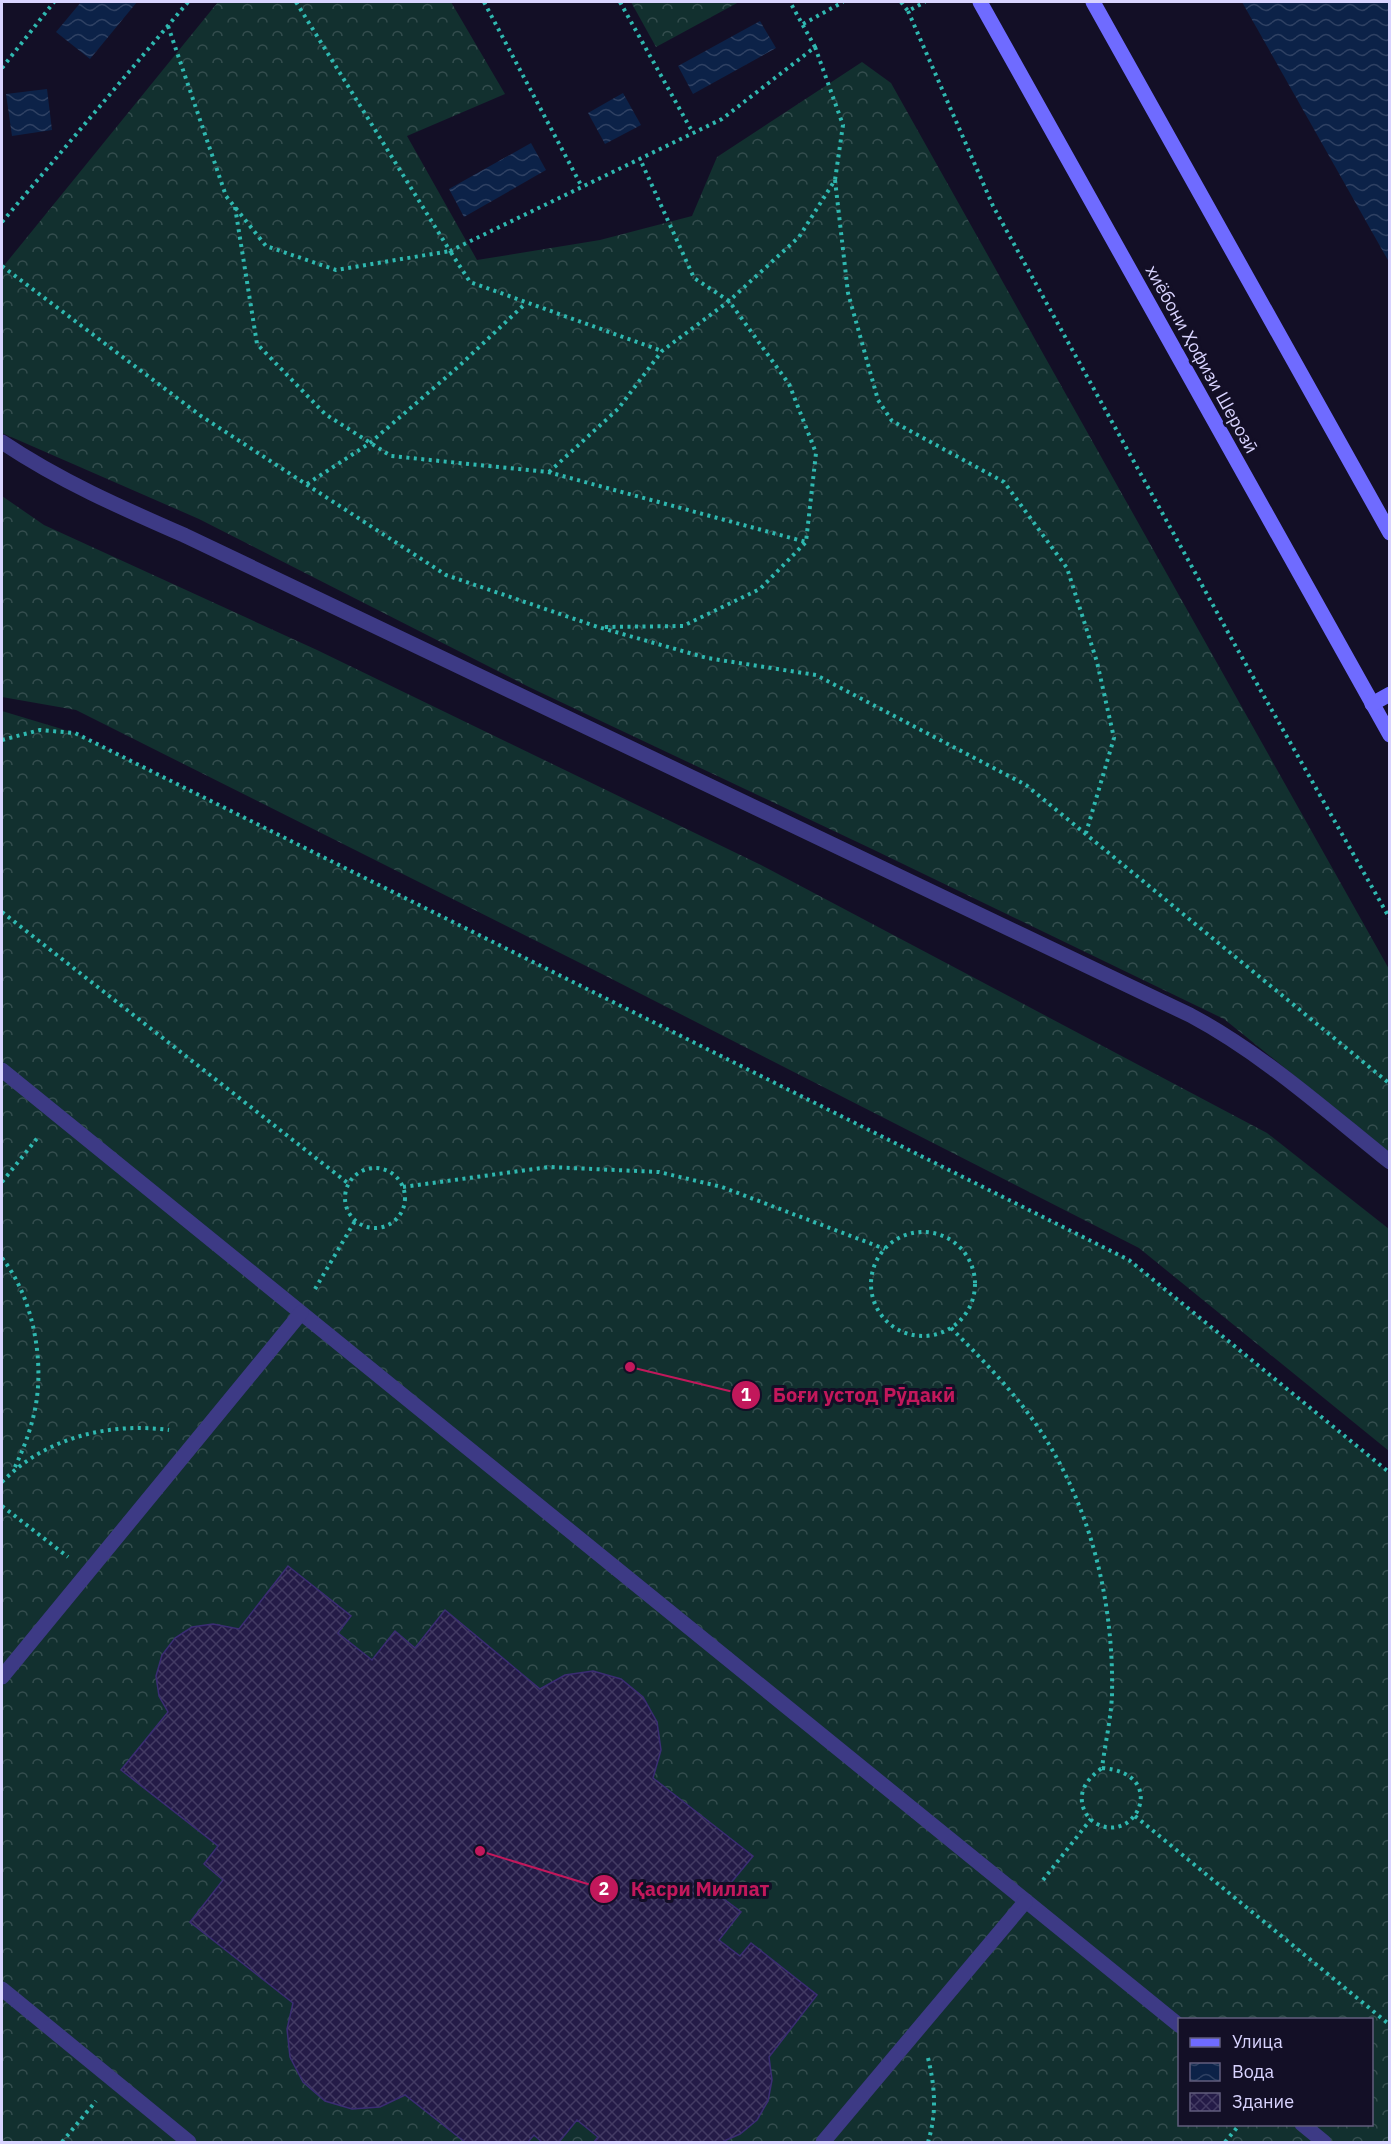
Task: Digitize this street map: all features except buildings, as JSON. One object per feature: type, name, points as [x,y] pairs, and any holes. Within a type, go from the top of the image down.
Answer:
[{"type":"main road","name":"хиёбони Ҳофизи Шерозӣ","points":[[980,2],[1389,735]]},
{"type":"main road","points":[[1093,2],[1389,532]]},
{"type":"main road","points":[[1372,704],[1389,694]]},
{"type":"lane","points":[[2,442],[32,463],[82,490],[186,536],[1217,1029],[1255,1055],[1389,1162]]},
{"type":"lane","points":[[2,1070],[1178,2025]]},
{"type":"lane","points":[[2,1677],[301,1313]]},
{"type":"lane","points":[[823,2142],[1025,1902]]},
{"type":"lane","points":[[2,1989],[189,2142]]},
{"type":"lane","points":[[1304,2126],[1324,2142]]},
{"type":"path","points":[[2,68],[54,2]]},
{"type":"path","points":[[2,222],[188,2]]},
{"type":"path","points":[[296,2],[470,282],[662,351]]},
{"type":"path","points":[[483,2],[582,187]]},
{"type":"path","points":[[620,2],[693,133]]},
{"type":"path","points":[[790,2],[815,47],[843,125],[835,180],[848,293],[878,400],[892,421],[1004,482],[1067,568],[1097,662],[1114,738],[1086,833]]},
{"type":"path","points":[[802,24],[843,2]]},
{"type":"path","points":[[901,2],[908,11],[993,206],[1389,919]]},
{"type":"path","points":[[908,11],[925,2]]},
{"type":"path","points":[[168,26],[226,196],[267,246],[336,270],[450,251],[722,118],[815,47]]},
{"type":"path","points":[[598,627],[683,626],[760,589],[806,542],[816,453],[789,384],[729,301],[694,278],[640,159]]},
{"type":"path","points":[[548,472],[618,409],[662,351],[729,301],[799,237],[835,180]]},
{"type":"path","points":[[235,207],[257,345],[325,414],[392,456],[548,472],[806,542]]},
{"type":"path","points":[[2,266],[201,416],[446,574],[598,627],[707,658],[816,675],[1026,785],[1389,1084]]},
{"type":"path","points":[[307,484],[370,443],[458,367],[526,303]]},
{"type":"path","points":[[2,740],[40,730],[75,733],[1129,1260],[1389,1473]]},
{"type":"path","points":[[2,912],[349,1184]]},
{"type":"path","points":[[2,1182],[57,1114]]},
{"type":"path","points":[[403,1187],[549,1167],[659,1172],[722,1187],[885,1249]]},
{"type":"path","points":[[377,1168],[387,1171],[396,1177],[403,1187],[405,1198],[397,1218],[377,1228],[365,1227],[355,1221],[345,1204],[345,1193],[349,1184],[356,1175],[366,1170],[377,1168]]},
{"type":"path","points":[[301,1313],[355,1221]]},
{"type":"path","points":[[925,1232],[946,1237],[963,1251],[973,1270],[975,1292],[967,1313],[951,1328],[931,1336],[910,1335],[890,1325],[876,1309],[871,1288],[874,1266],[885,1249],[903,1236],[925,1232]]},
{"type":"path","points":[[2,1258],[23,1297],[34,1331],[38,1366],[37,1402],[28,1437],[14,1469]]},
{"type":"path","points":[[951,1328],[995,1372],[1038,1428],[1073,1490],[1097,1557],[1110,1626],[1112,1698],[1102,1768],[1088,1781],[1082,1791],[1082,1803],[1091,1820],[1104,1827],[1116,1828],[1135,1816],[1140,1805],[1141,1793],[1137,1782],[1129,1774],[1119,1769],[1102,1768]]},
{"type":"path","points":[[2,1482],[14,1469],[46,1448],[83,1434],[120,1428],[159,1429],[202,1434]]},
{"type":"path","points":[[2,1506],[88,1572]]},
{"type":"path","points":[[1135,1816],[1389,2025]]},
{"type":"path","points":[[1025,1902],[1091,1820]]},
{"type":"path","points":[[923,2021],[935,2112],[928,2142]]},
{"type":"path","points":[[62,2142],[114,2081]]},
{"type":"path","points":[[1225,2142],[1238,2126]]},
{"type":"green space","points":[[218,2],[451,2],[505,94],[407,136],[477,260],[600,240],[692,216],[717,157],[862,62],[891,83],[1389,969],[1389,1152],[1224,1019],[529,687],[199,519],[2,433],[2,268]]},
{"type":"green space","points":[[631,2],[739,2],[656,47]]},
{"type":"green space","points":[[2,496],[44,525],[317,650],[761,865],[1267,1133],[1389,1229],[1389,1451],[1139,1248],[602,974],[76,710],[2,697]]},
{"type":"green space","points":[[2,711],[75,733],[1129,1260],[1389,1473],[1389,2142],[2,2142]]},
{"type":"water","points":[[81,2],[137,2],[90,59],[56,32]]},
{"type":"water","points":[[1242,2],[1389,2],[1389,262]]},
{"type":"water","points":[[760,21],[776,48],[693,94],[678,66]]},
{"type":"water","points":[[47,89],[52,130],[12,136],[6,94]]},
{"type":"water","points":[[623,93],[641,125],[605,144],[588,113]]},
{"type":"water","points":[[531,143],[546,170],[464,217],[449,189]]},
{"type":"place","name":"Боғи устод Рӯдакӣ","points":[[630,1367]]},
{"type":"place","name":"Қасри Миллат","points":[[480,1851]]}]
